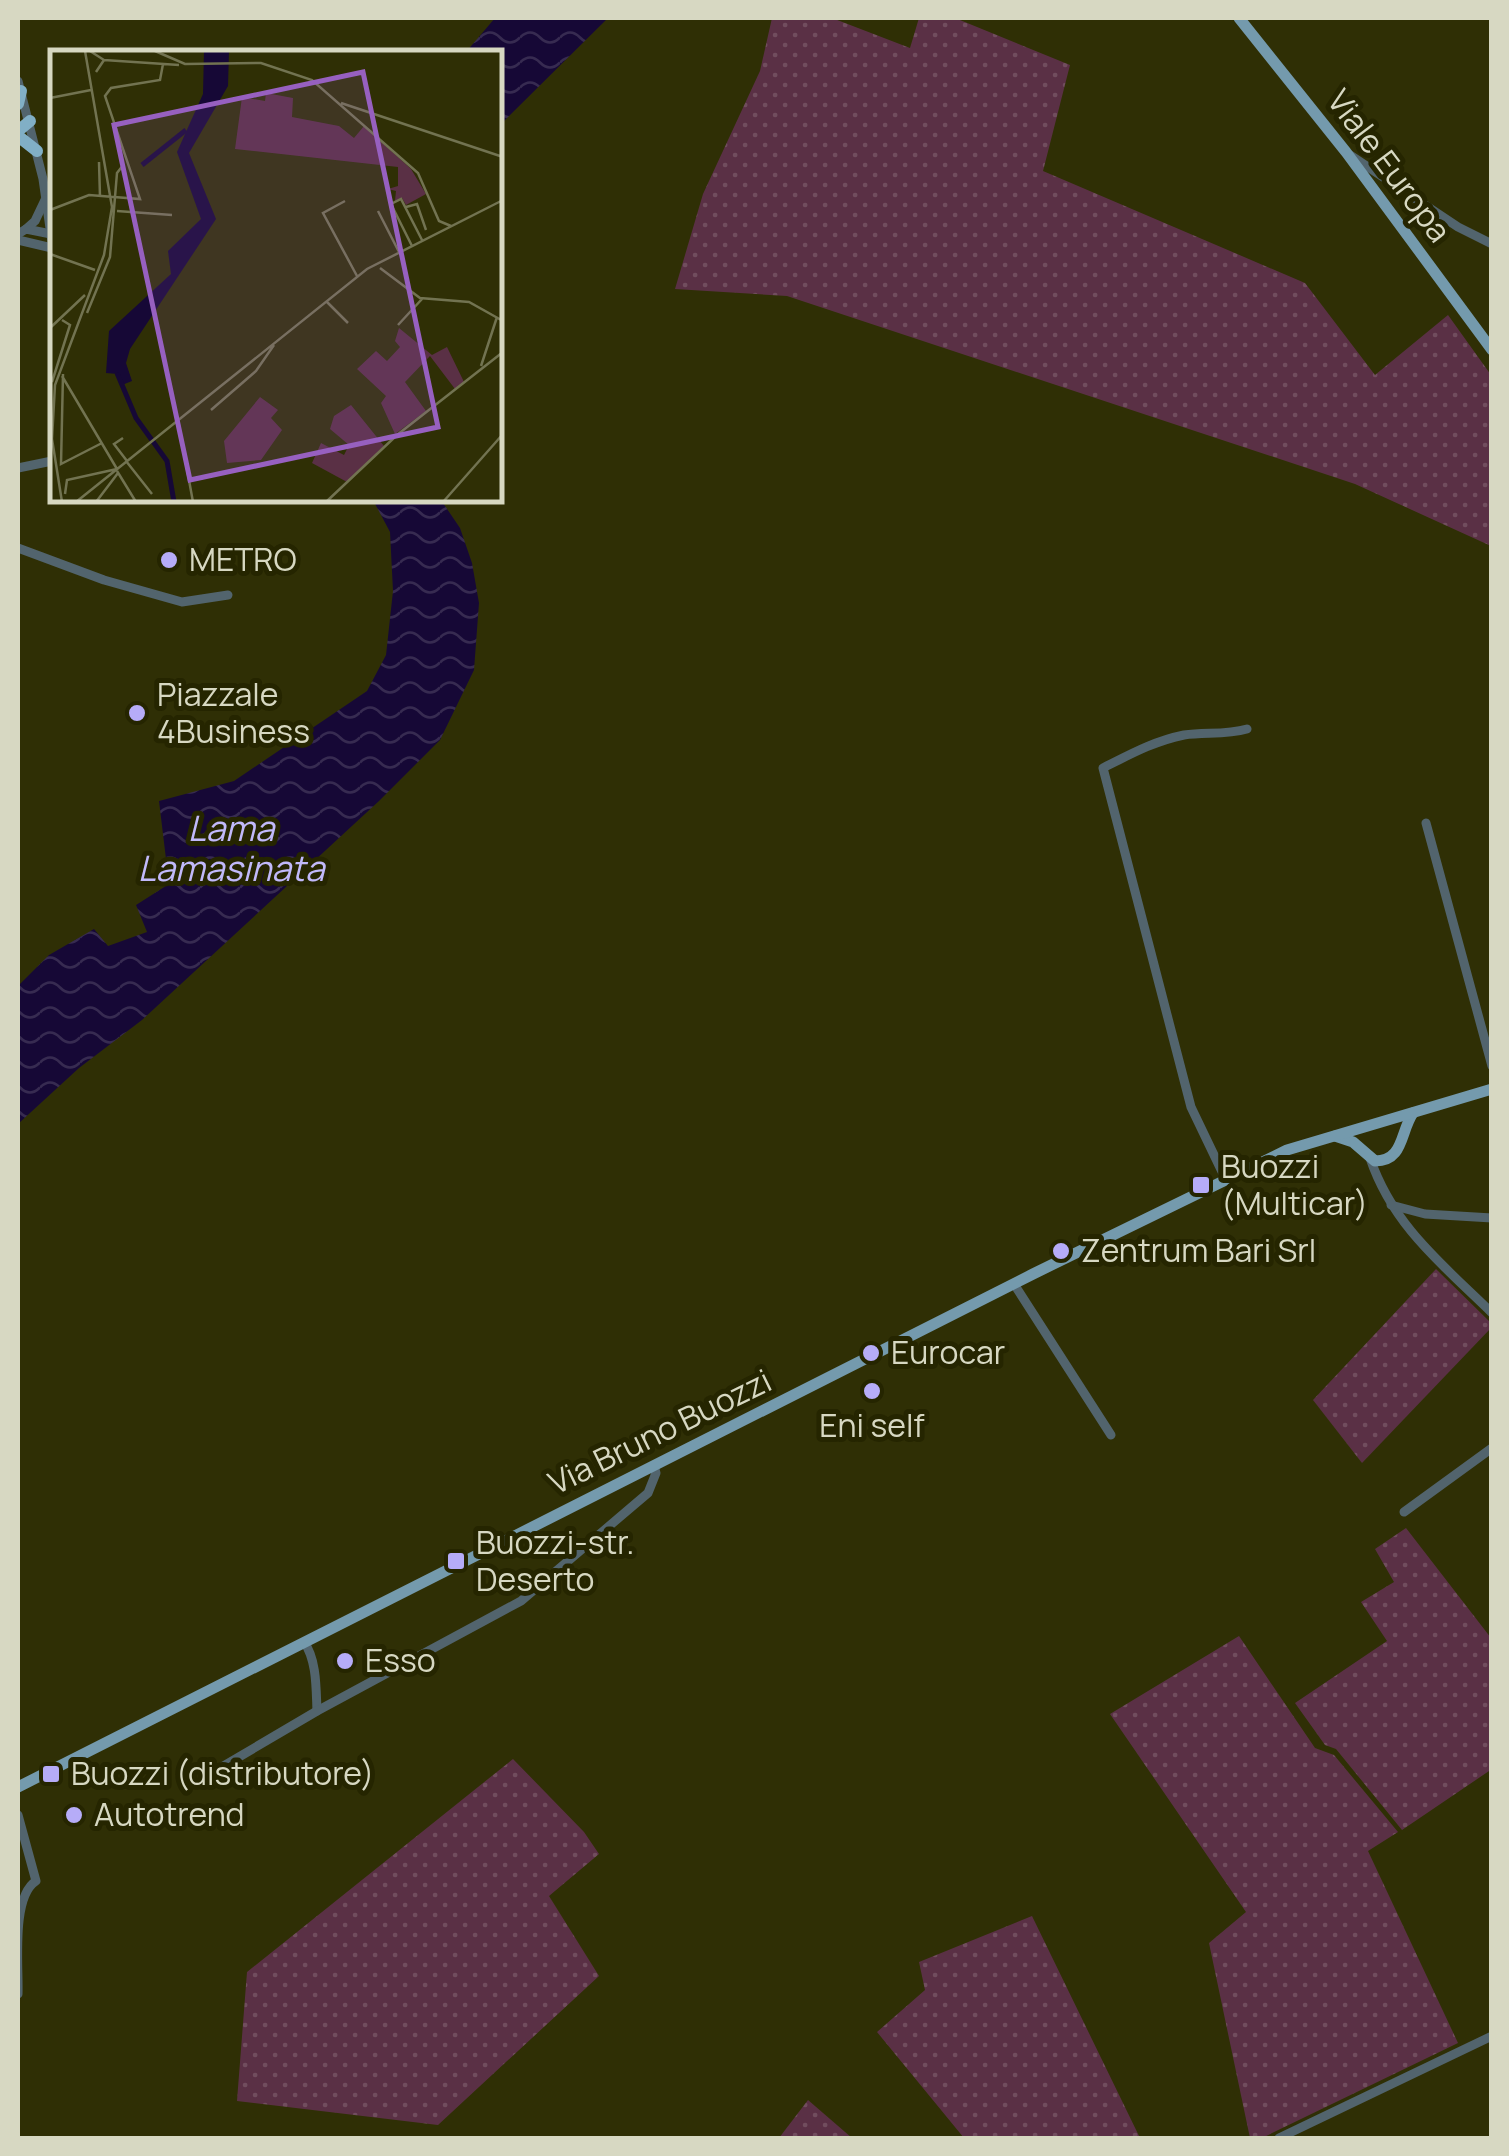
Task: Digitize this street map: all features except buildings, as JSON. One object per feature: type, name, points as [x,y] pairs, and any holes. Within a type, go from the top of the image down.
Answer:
[{"type":"highway","points":[[24,121],[18,134],[37,151]]},
{"type":"main road","name":"Viale Europa","points":[[1239,18],[1346,152],[1492,350]]},
{"type":"main road","points":[[1331,1135],[1388,1160],[1398,1151],[1400,1138],[1415,1112],[1492,1089]]},
{"type":"main road","name":"Via Bruno Buozzi","points":[[18,1787],[1287,1150],[1415,1112]]},
{"type":"main road","points":[[1366,1153],[1362,1135],[1376,1123],[1394,1127],[1400,1138]]},
{"type":"street","points":[[19,92],[24,121],[37,151],[50,226]]},
{"type":"street","points":[[1346,152],[1458,227],[1492,244]]},
{"type":"street","points":[[21,234],[35,221],[46,197]]},
{"type":"street","points":[[21,234],[50,241]]},
{"type":"street","points":[[18,468],[50,461]]},
{"type":"street","points":[[18,548],[104,580],[182,602],[228,595]]},
{"type":"street","points":[[1226,1180],[1191,1106],[1103,768],[1157,742],[1246,729]]},
{"type":"street","points":[[1426,823],[1492,1066]]},
{"type":"street","points":[[1366,1153],[1388,1204],[1492,1313]]},
{"type":"street","points":[[1380,1189],[1388,1160]]},
{"type":"street","points":[[1388,1204],[1425,1214],[1492,1218]]},
{"type":"street","points":[[1409,1230],[1413,1220],[1425,1214]]},
{"type":"street","points":[[1014,1284],[1111,1434]]},
{"type":"street","points":[[1404,1512],[1492,1448]]},
{"type":"street","points":[[210,1774],[521,1601],[648,1493],[656,1473],[654,1466]]},
{"type":"street","points":[[304,1642],[313,1665],[318,1711]]},
{"type":"street","points":[[18,1815],[36,1881],[28,1886],[20,1905],[18,1994]]},
{"type":"street","points":[[1280,2138],[1492,2036]]},
{"type":"shaded area","points":[[772,18],[832,18],[910,48],[919,18],[955,18],[1070,65],[1043,171],[1305,283],[1375,375],[1448,315],[1491,375],[1491,546],[1355,484],[787,296],[675,289],[703,194],[760,71]]},
{"type":"shaded area","points":[[1436,1269],[1491,1323],[1491,1328],[1362,1463],[1313,1400]]},
{"type":"shaded area","points":[[1406,1528],[1491,1638],[1492,1769],[1402,1830],[1336,1749],[1325,1745],[1295,1703],[1387,1641],[1361,1602],[1394,1582],[1375,1549]]},
{"type":"shaded area","points":[[1239,1636],[1315,1748],[1334,1755],[1398,1832],[1368,1851],[1458,2043],[1262,2138],[1250,2138],[1209,1943],[1246,1912],[1110,1714]]},
{"type":"shaded area","points":[[513,1759],[584,1832],[599,1854],[549,1896],[599,1976],[438,2125],[237,2101],[247,1972]]},
{"type":"shaded area","points":[[1032,1916],[1140,2138],[964,2138],[877,2032],[925,1990],[919,1962]]},
{"type":"shaded area","points":[[808,2100],[852,2138],[779,2138]]},
{"type":"water","points":[[495,18],[608,18],[502,123],[502,50],[468,50]]},
{"type":"water","name":"Lama Lamasinata","points":[[374,502],[442,502],[460,528],[472,563],[479,603],[474,670],[440,740],[142,1020],[79,1068],[18,1124],[18,986],[49,955],[94,929],[108,946],[147,932],[136,905],[169,884],[159,801],[234,781],[367,691],[386,655],[393,591],[390,532]]},
{"type":"place","name":"METRO","points":[[169,560]]},
{"type":"place","name":"Piazzale 4Business","points":[[137,713]]},
{"type":"place","name":"Buozzi (Multicar)","points":[[1201,1185]]},
{"type":"place","name":"Zentrum Bari Srl","points":[[1061,1251]]},
{"type":"place","name":"Eurocar","points":[[871,1353]]},
{"type":"place","name":"Eni self","points":[[872,1391]]},
{"type":"place","name":"Buozzi-str. Deserto","points":[[456,1561]]},
{"type":"place","name":"Esso","points":[[345,1661]]},
{"type":"place","name":"Buozzi (distributore)","points":[[51,1774]]},
{"type":"place","name":"Autotrend","points":[[74,1815]]}]
